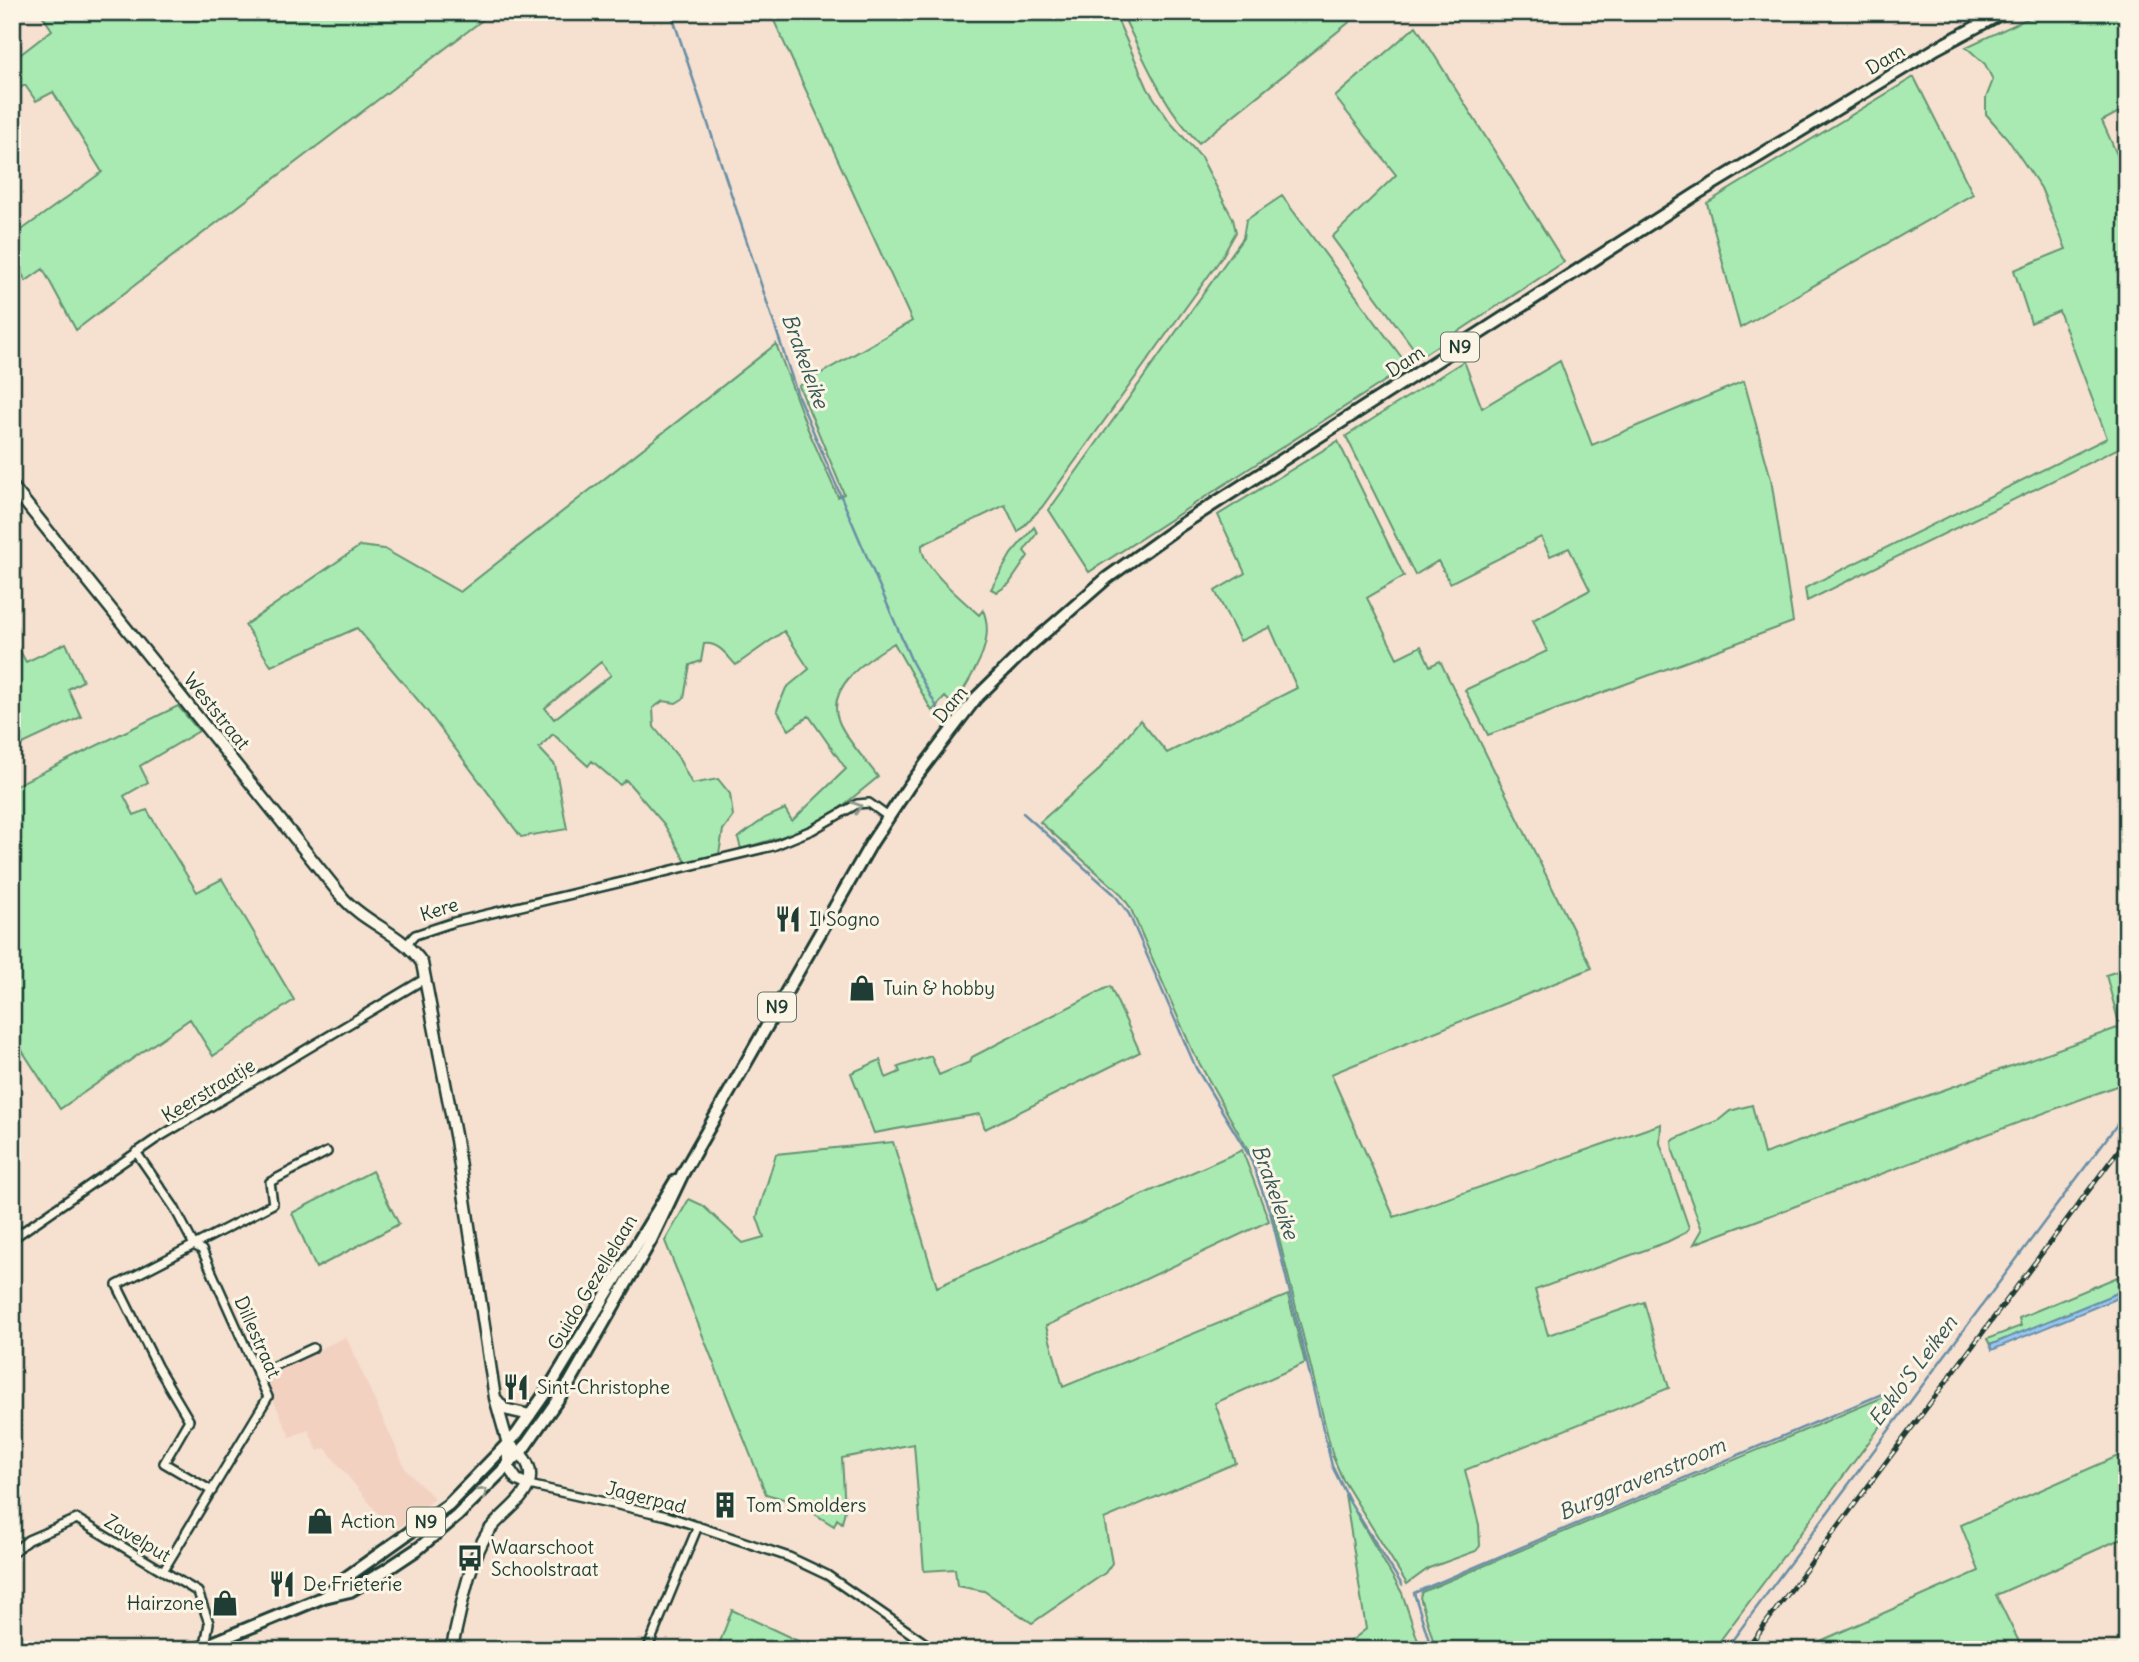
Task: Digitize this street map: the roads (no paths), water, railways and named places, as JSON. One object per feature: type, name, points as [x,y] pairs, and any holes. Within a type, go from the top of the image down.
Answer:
[{"type":"main road","name":"Dam","points":[[887,816],[976,698],[1027,648],[1107,578],[1181,525],[1698,193],[1937,48],[2004,12]]},
{"type":"main road","name":"Guido Gezellelaan","points":[[508,1444],[594,1326],[672,1184],[684,1173],[887,816]]},
{"type":"main road","name":"Guido Gezellelaan","points":[[521,1452],[560,1399],[585,1340]]},
{"type":"main road","name":"N9","points":[[324,1597],[344,1579],[448,1505],[508,1444]]},
{"type":"main road","name":"N9","points":[[200,1648],[324,1597],[349,1591],[419,1548],[521,1452]]},
{"type":"street","name":"Weststraat","points":[[12,486],[343,898],[365,920],[406,944]]},
{"type":"street","name":"Kere","points":[[508,1467],[508,1444],[495,1398],[458,1154],[426,978],[422,963],[406,944],[415,935],[454,922],[774,846],[827,823],[858,804],[869,803],[887,816]]},
{"type":"street","name":"Keerstraatje","points":[[12,1239],[136,1152],[426,978]]},
{"type":"street","name":"Dillestraat","points":[[136,1152],[174,1207],[194,1245],[202,1250],[268,1397],[163,1571]]},
{"type":"street","points":[[212,1491],[164,1463],[189,1420],[157,1366],[117,1285],[272,1204],[270,1182],[327,1152]]},
{"type":"street","points":[[257,1374],[313,1348]]},
{"type":"street","points":[[495,1398],[505,1409],[530,1415]]},
{"type":"street","points":[[451,1650],[472,1573],[486,1536],[529,1485],[531,1471],[521,1452],[508,1444]]},
{"type":"street","points":[[508,1467],[517,1480],[529,1485]]},
{"type":"street","name":"Jagerpad","points":[[529,1485],[698,1526],[810,1566],[935,1650]]},
{"type":"street","name":"Zavelput","points":[[12,1553],[28,1540],[77,1519],[198,1592],[209,1623],[200,1648]]},
{"type":"street","points":[[647,1650],[698,1526]]},
{"type":"water","points":[[2127,1289],[2127,1294],[1992,1350],[1990,1345]]},
{"type":"waterway","name":"Brakeleike","points":[[671,12],[798,396],[912,662],[938,709]]},
{"type":"waterway","name":"Brakeleike","points":[[1023,813],[1114,894],[1129,914],[1196,1068],[1250,1157],[1271,1215],[1332,1466],[1350,1502],[1402,1585]]},
{"type":"waterway","name":"Eeklo'S Leiken","points":[[1725,1650],[2127,1111]]},
{"type":"waterway","name":"Burggravenstroom","points":[[1432,1650],[1414,1593],[1882,1394]]},
{"type":"railway","points":[[1746,1650],[2127,1139]]},
{"type":"place","name":"Il Sogno","points":[[788,919]]},
{"type":"place","name":"Tuin & hobby","points":[[862,988]]},
{"type":"place","name":"Sint-Christophe","points":[[516,1387]]},
{"type":"place","name":"Tom Smolders","points":[[725,1505]]},
{"type":"place","name":"Action","points":[[320,1521]]},
{"type":"place","name":"Waarschoot Schoolstraat","points":[[470,1558]]},
{"type":"place","name":"De Frieterie","points":[[282,1584]]},
{"type":"place","name":"Hairzone","points":[[225,1603]]}]
